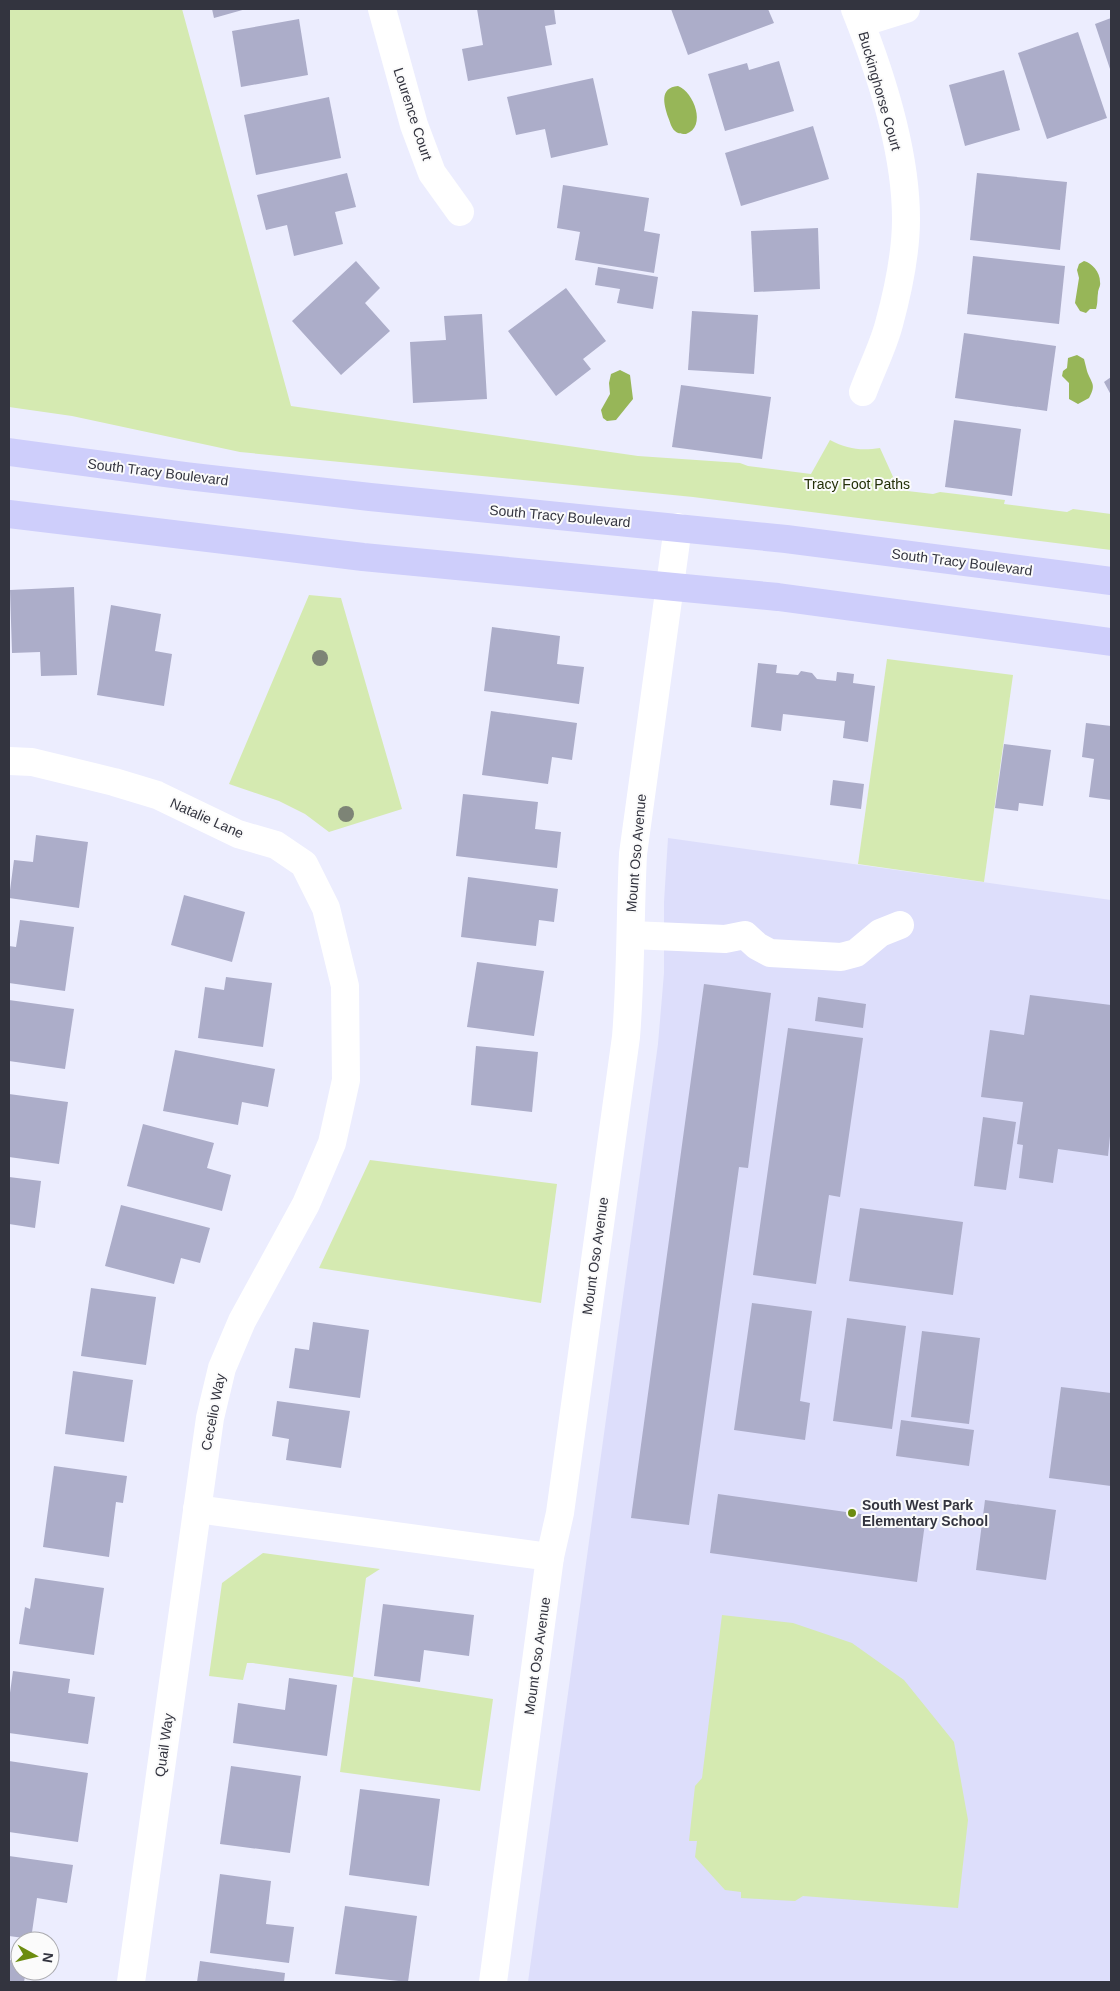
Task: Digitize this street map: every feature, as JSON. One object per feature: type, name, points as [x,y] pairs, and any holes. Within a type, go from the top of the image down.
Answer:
[{"type":"main road","name":"South Tracy Boulevard","points":[[9,452],[370,498],[786,539],[1111,581]]},
{"type":"main road","points":[[9,514],[363,557],[778,597],[1111,642]]},
{"type":"street","name":"Lourence Court","points":[[382,9],[414,125],[432,173],[460,212]]},
{"type":"street","points":[[858,16],[906,9]]},
{"type":"street","name":"Buckinghorse Court","points":[[858,16],[891,116],[903,172],[906,220],[900,273],[889,325],[863,392]]},
{"type":"street","name":"Mount Oso Avenue","points":[[493,1982],[550,1557],[560,1513],[626,1037],[631,960],[633,854],[678,527]]},
{"type":"street","name":"Natalie Lane","points":[[9,761],[32,762],[114,782],[157,795],[238,834],[276,845],[304,864],[326,908],[345,986]]},
{"type":"street","points":[[631,935],[725,939],[745,935],[756,946],[770,953],[841,957],[856,953],[880,933],[900,924]]},
{"type":"street","name":"Cecelio Way","points":[[197,1509],[210,1418],[222,1368],[242,1321],[306,1204],[332,1143],[346,1080],[345,986]]},
{"type":"street","points":[[197,1509],[550,1557]]},
{"type":"street","name":"Quail Way","points":[[131,1982],[197,1509]]},
{"type":"shaded area","points":[[678,86],[689,95],[696,110],[696,124],[686,134],[674,130],[664,102],[665,93],[672,87]]},
{"type":"shaded area","points":[[1084,261],[1095,268],[1099,275],[1100,283],[1096,309],[1090,309],[1086,313],[1080,311],[1075,303],[1079,278],[1077,270],[1079,264]]},
{"type":"shaded area","points":[[1077,355],[1084,359],[1093,386],[1089,398],[1078,404],[1069,399],[1069,383],[1062,376],[1063,371],[1067,368],[1068,358]]},
{"type":"shaded area","points":[[620,370],[630,375],[633,399],[616,420],[607,421],[603,418],[601,410],[610,394],[609,383],[611,374]]},
{"type":"shaded area","name":"South West Park Elementary School","points":[[668,838],[1111,900],[1111,1982],[528,1982],[658,1044],[664,973],[664,902]]},
{"type":"green space","name":"Tracy Foot Paths","points":[[9,9],[182,9],[291,406],[638,456],[740,463],[748,466],[811,474],[830,440],[854,448],[880,448],[899,490],[933,494],[940,492],[1005,500],[1004,504],[1067,512],[1073,509],[1111,514],[1111,550],[693,497],[240,452],[72,416],[9,407]]},
{"type":"green space","points":[[309,595],[341,598],[402,809],[329,832],[305,814],[279,801],[229,784]]},
{"type":"green space","points":[[887,659],[1013,675],[984,882],[858,864]]},
{"type":"green space","points":[[370,1160],[557,1184],[541,1303],[319,1268]]},
{"type":"green space","points":[[263,1553],[380,1569],[366,1578],[353,1677],[253,1663],[247,1663],[243,1680],[209,1676],[222,1583]]},
{"type":"green space","points":[[722,1615],[793,1623],[852,1643],[904,1680],[954,1742],[968,1820],[958,1908],[803,1896],[795,1901],[741,1898],[741,1892],[725,1890],[695,1857],[697,1841],[689,1841],[695,1786],[702,1778]]},
{"type":"green space","points":[[353,1677],[493,1699],[480,1791],[340,1772]]},
{"type":"building","points":[[212,9],[246,9],[214,18]]},
{"type":"building","points":[[477,9],[554,9],[556,24],[545,26],[552,65],[468,81],[462,49],[483,45]]},
{"type":"building","points":[[671,9],[768,9],[774,23],[688,55]]},
{"type":"building","points":[[1111,18],[1111,72],[1095,24]]},
{"type":"building","points":[[299,19],[308,75],[241,87],[232,31]]},
{"type":"building","points":[[1078,32],[1107,118],[1047,139],[1018,53]]},
{"type":"building","points":[[779,61],[794,111],[725,131],[708,74],[747,63],[749,70]]},
{"type":"building","points":[[1004,70],[1020,130],[965,146],[949,85]]},
{"type":"building","points":[[593,78],[608,145],[551,158],[545,129],[516,135],[507,97]]},
{"type":"building","points":[[329,97],[341,158],[256,175],[244,115]]},
{"type":"building","points":[[813,126],[829,179],[741,206],[725,153]]},
{"type":"building","points":[[347,173],[356,207],[335,212],[343,244],[294,256],[287,225],[266,230],[257,195]]},
{"type":"building","points":[[977,173],[1067,182],[1060,250],[970,240]]},
{"type":"building","points":[[563,185],[649,198],[644,231],[660,234],[654,273],[575,260],[580,232],[557,228]]},
{"type":"building","points":[[818,228],[820,289],[754,292],[751,231]]},
{"type":"building","points":[[973,256],[1065,266],[1059,324],[967,314]]},
{"type":"building","points":[[356,261],[380,288],[365,303],[390,331],[341,375],[292,321]]},
{"type":"building","points":[[598,267],[658,277],[653,309],[617,303],[620,289],[595,285]]},
{"type":"building","points":[[566,288],[606,341],[583,359],[591,369],[556,396],[508,331]]},
{"type":"building","points":[[692,311],[758,315],[754,374],[688,370]]},
{"type":"building","points":[[482,314],[487,399],[413,403],[410,342],[446,340],[444,316]]},
{"type":"building","points":[[964,333],[1056,346],[1047,411],[955,398]]},
{"type":"building","points":[[1111,377],[1111,395],[1104,382]]},
{"type":"building","points":[[681,385],[771,397],[762,459],[672,447]]},
{"type":"building","points":[[954,420],[1021,429],[1012,496],[945,487]]},
{"type":"building","points":[[74,587],[77,675],[41,676],[40,652],[12,653],[10,590]]},
{"type":"building","points":[[111,605],[161,614],[155,651],[172,654],[164,706],[97,695]]},
{"type":"building","points":[[492,627],[560,636],[557,664],[584,667],[579,704],[484,691]]},
{"type":"building","points":[[758,663],[777,665],[776,673],[798,675],[801,671],[812,673],[817,679],[836,681],[837,672],[854,674],[853,683],[875,686],[868,742],[843,738],[845,721],[783,714],[781,731],[751,727]]},
{"type":"building","points":[[491,711],[577,723],[572,760],[552,757],[548,784],[482,775]]},
{"type":"building","points":[[1086,723],[1111,726],[1111,800],[1089,797],[1094,759],[1082,757]]},
{"type":"building","points":[[1004,744],[1051,750],[1043,806],[1019,803],[1018,811],[995,808]]},
{"type":"building","points":[[833,780],[864,784],[861,809],[830,805]]},
{"type":"building","points":[[463,794],[538,802],[535,829],[561,832],[557,868],[456,856]]},
{"type":"building","points":[[36,835],[88,842],[79,908],[9,898],[14,860],[33,862]]},
{"type":"building","points":[[468,877],[558,889],[554,922],[539,920],[536,946],[461,937]]},
{"type":"building","points":[[184,895],[245,912],[232,962],[171,945]]},
{"type":"building","points":[[20,920],[74,927],[65,991],[9,983],[9,946],[16,947]]},
{"type":"building","points":[[477,962],[544,971],[534,1036],[467,1027]]},
{"type":"building","points":[[226,977],[272,983],[263,1047],[198,1038],[205,987],[224,990]]},
{"type":"building","points":[[704,984],[771,993],[748,1168],[739,1167],[689,1525],[631,1518]]},
{"type":"building","points":[[1030,995],[1111,1005],[1111,1126],[1108,1156],[1058,1149],[1053,1183],[1019,1178],[1023,1145],[1017,1144],[1023,1102],[981,1097],[990,1030],[1024,1035]]},
{"type":"building","points":[[818,997],[866,1004],[863,1028],[815,1021]]},
{"type":"building","points":[[9,1000],[74,1009],[65,1069],[9,1061]]},
{"type":"building","points":[[788,1028],[863,1038],[840,1197],[829,1195],[816,1284],[753,1275]]},
{"type":"building","points":[[476,1046],[538,1052],[532,1112],[471,1105]]},
{"type":"building","points":[[175,1050],[275,1069],[268,1107],[242,1102],[238,1125],[163,1111]]},
{"type":"building","points":[[9,1094],[68,1102],[59,1164],[9,1157]]},
{"type":"building","points":[[983,1117],[1016,1122],[1006,1190],[974,1186]]},
{"type":"building","points":[[143,1124],[214,1143],[207,1168],[231,1175],[222,1211],[127,1186]]},
{"type":"building","points":[[9,1177],[41,1181],[35,1228],[9,1224]]},
{"type":"building","points":[[121,1205],[210,1228],[200,1263],[181,1258],[174,1284],[105,1266]]},
{"type":"building","points":[[860,1208],[963,1222],[953,1295],[849,1281]]},
{"type":"building","points":[[91,1288],[156,1297],[146,1365],[81,1356]]},
{"type":"building","points":[[752,1303],[812,1311],[800,1401],[810,1403],[805,1440],[734,1430]]},
{"type":"building","points":[[847,1318],[906,1326],[892,1429],[833,1421]]},
{"type":"building","points":[[313,1322],[369,1330],[360,1398],[289,1388],[295,1348],[309,1350]]},
{"type":"building","points":[[922,1331],[980,1338],[969,1424],[911,1417]]},
{"type":"building","points":[[73,1371],[133,1380],[124,1442],[65,1434]]},
{"type":"building","points":[[1061,1387],[1111,1393],[1111,1486],[1049,1478]]},
{"type":"building","points":[[277,1401],[350,1411],[341,1468],[286,1460],[289,1439],[272,1436]]},
{"type":"building","points":[[901,1420],[974,1430],[969,1466],[896,1456]]},
{"type":"building","points":[[54,1466],[127,1476],[123,1503],[116,1502],[109,1557],[43,1547]]},
{"type":"building","points":[[718,1494],[925,1523],[917,1582],[710,1553]]},
{"type":"building","points":[[985,1500],[1056,1510],[1046,1580],[976,1570]]},
{"type":"building","points":[[35,1578],[104,1588],[94,1655],[19,1644],[25,1607],[30,1609]]},
{"type":"building","points":[[383,1604],[474,1615],[469,1656],[424,1650],[420,1682],[374,1676]]},
{"type":"building","points":[[13,1671],[70,1679],[68,1693],[95,1697],[88,1744],[9,1733],[9,1700]]},
{"type":"building","points":[[289,1678],[337,1685],[327,1756],[233,1743],[238,1703],[285,1710]]},
{"type":"building","points":[[9,1761],[88,1773],[78,1842],[9,1832]]},
{"type":"building","points":[[231,1766],[301,1776],[290,1853],[220,1844]]},
{"type":"building","points":[[360,1789],[440,1799],[429,1886],[349,1875]]},
{"type":"building","points":[[9,1856],[73,1865],[67,1903],[37,1898],[32,1931],[10,1931],[9,1936]]},
{"type":"building","points":[[220,1874],[271,1881],[266,1924],[294,1927],[289,1963],[210,1953]]},
{"type":"building","points":[[345,1906],[417,1916],[408,1982],[335,1974]]},
{"type":"building","points":[[9,1960],[10,1981],[24,1981],[9,1982]]},
{"type":"building","points":[[200,1961],[285,1973],[284,1982],[197,1982]]},
{"type":"place","name":"South West Park Elementary School","points":[[852,1513]]}]
